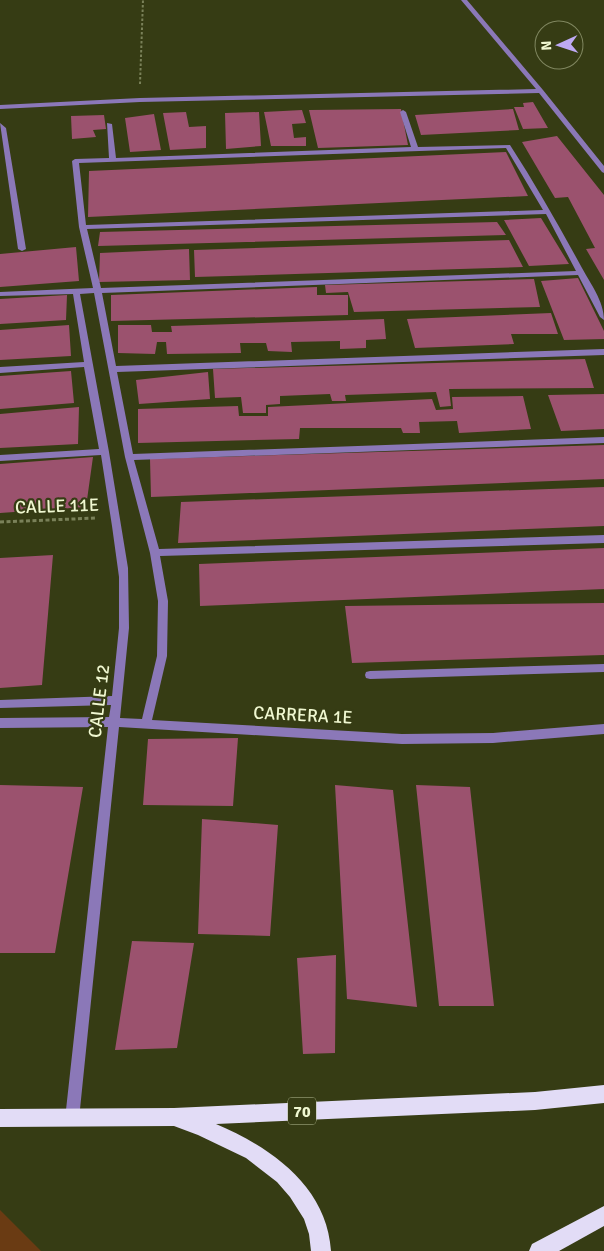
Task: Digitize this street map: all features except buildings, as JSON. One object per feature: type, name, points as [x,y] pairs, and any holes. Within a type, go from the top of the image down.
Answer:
[{"type":"highway","name":"70","points":[[0,1118],[174,1117],[535,1101],[604,1094]]},
{"type":"highway","points":[[174,1117],[235,1142],[279,1169],[301,1195],[311,1212],[317,1228],[321,1251]]},
{"type":"highway","points":[[539,1251],[604,1216]]},
{"type":"street","points":[[464,0],[541,90],[604,171]]},
{"type":"street","points":[[0,107],[140,100],[541,90]]},
{"type":"street","points":[[403,112],[415,149]]},
{"type":"street","points":[[109,124],[113,160]]},
{"type":"street","points":[[0,125],[3,128],[22,249]]},
{"type":"street","points":[[146,723],[162,656],[163,601],[155,554],[129,457],[97,289],[83,227],[75,161],[508,146],[548,212],[604,317]]},
{"type":"street","points":[[83,227],[548,212]]},
{"type":"street","points":[[0,294],[580,273]]},
{"type":"street","name":"CALLE 12","points":[[72,1119],[124,628],[123,562],[105,452],[87,364],[76,290]]},
{"type":"street","points":[[112,369],[604,352]]},
{"type":"street","points":[[0,370],[87,364]]},
{"type":"street","points":[[129,457],[604,440]]},
{"type":"street","points":[[0,458],[105,452]]},
{"type":"street","points":[[155,554],[604,539]]},
{"type":"street","points":[[370,675],[604,668]]},
{"type":"street","points":[[0,704],[116,700]]},
{"type":"street","name":"CARRERA 1E","points":[[0,723],[146,723],[402,738],[492,738],[604,729]]},
{"type":"path","points":[[140,100],[143,0]]},
{"type":"path","name":"CALLE 11E","points":[[0,522],[115,517]]},
{"type":"shaded area","points":[[0,1210],[41,1251],[0,1251]]}]
